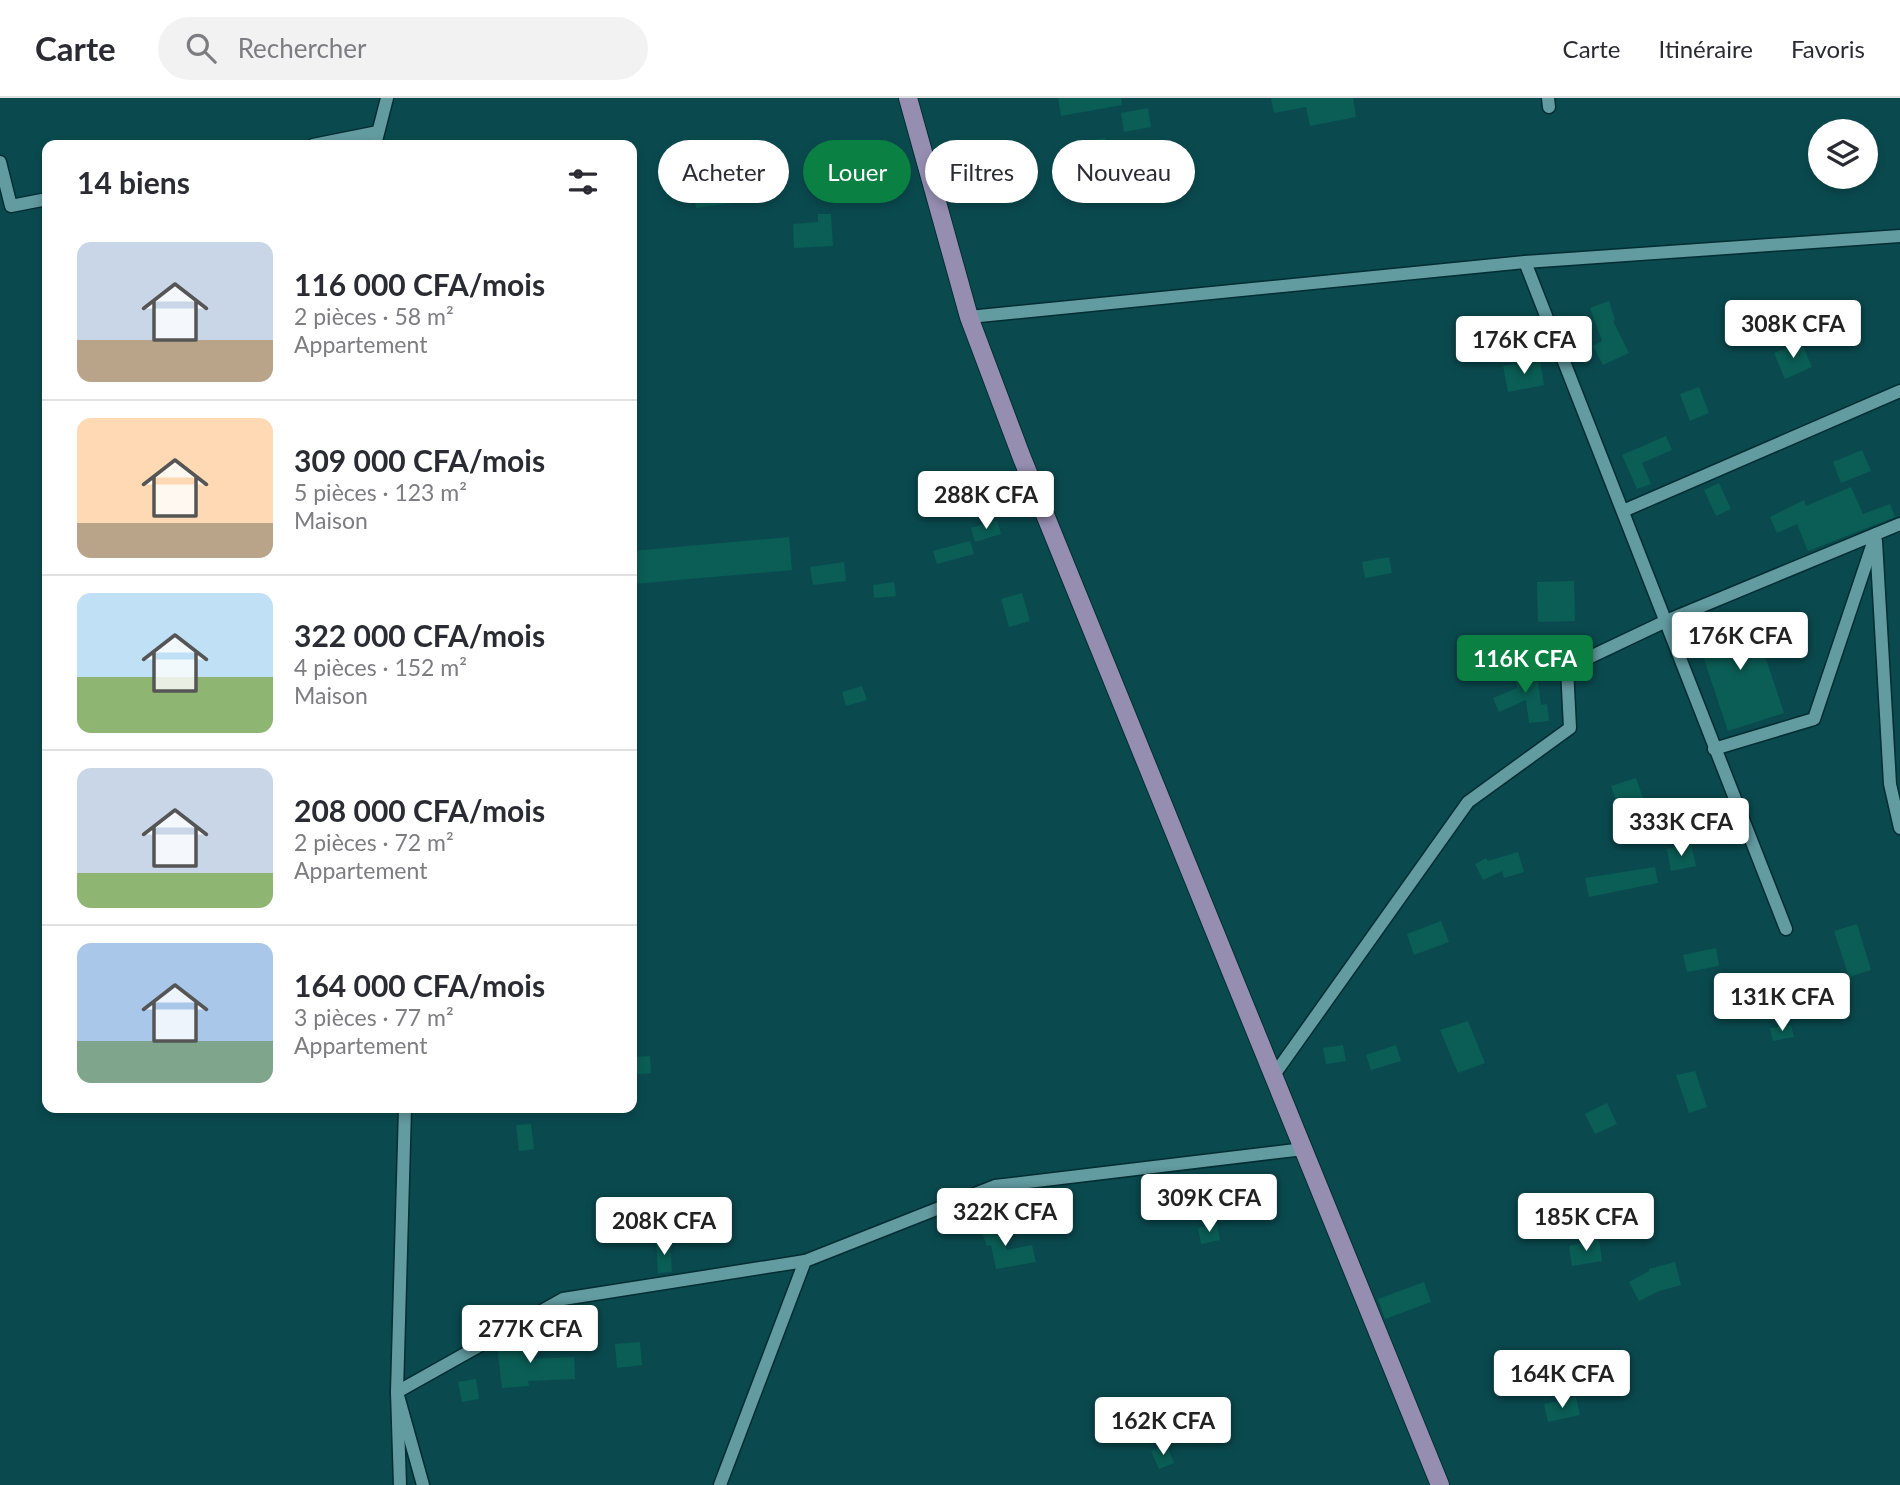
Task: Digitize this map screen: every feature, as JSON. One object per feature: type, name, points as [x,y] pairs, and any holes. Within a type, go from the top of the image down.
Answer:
[{"type":"main road","points":[[908,98],[969,317],[1033,484],[1440,1485]]},
{"type":"street","points":[[377,139],[387,98]]},
{"type":"street","points":[[0,162],[11,206],[42,200]]},
{"type":"street","points":[[969,317],[1525,262],[1900,236]]},
{"type":"street","points":[[1525,262],[1786,929]]},
{"type":"street","points":[[1623,511],[1900,391]]},
{"type":"street","points":[[1274,1075],[1468,802],[1570,729],[1567,668],[1665,621],[1900,524]]},
{"type":"street","points":[[1714,749],[1814,719],[1875,534]]},
{"type":"street","points":[[1875,534],[1890,785],[1900,828]]},
{"type":"street","points":[[400,1485],[397,1392],[405,1113]]},
{"type":"street","points":[[397,1392],[563,1299],[805,1261],[995,1186],[1304,1149]]},
{"type":"street","points":[[720,1485],[805,1261]]},
{"type":"street","points":[[397,1392],[423,1485]]},
{"type":"building","points":[[1058,98],[1121,98],[1122,105],[1061,116]]},
{"type":"building","points":[[1271,98],[1353,98],[1356,117],[1310,126],[1306,107],[1274,113]]},
{"type":"building","points":[[1148,108],[1151,127],[1124,132],[1121,113]]},
{"type":"building","points":[[695,203],[732,203],[696,208]]},
{"type":"building","points":[[818,214],[831,214],[833,246],[794,248],[793,224],[818,222]]},
{"type":"building","points":[[1609,301],[1615,320],[1613,321],[1629,353],[1603,365],[1593,346],[1602,341],[1590,308]]},
{"type":"building","points":[[1801,342],[1812,367],[1785,379],[1774,353]]},
{"type":"building","points":[[1540,360],[1544,385],[1508,392],[1503,366]]},
{"type":"building","points":[[1699,387],[1709,413],[1690,421],[1680,394]]},
{"type":"building","points":[[1666,436],[1672,450],[1642,463],[1651,484],[1637,489],[1622,455]]},
{"type":"building","points":[[1862,450],[1871,471],[1841,483],[1833,462]]},
{"type":"building","points":[[1719,483],[1731,509],[1716,516],[1704,490]]},
{"type":"building","points":[[1851,487],[1863,514],[1890,504],[1895,517],[1808,551],[1797,524],[1777,533],[1770,517],[1804,500],[1806,506]]},
{"type":"building","points":[[997,520],[1001,534],[975,542],[971,528]]},
{"type":"building","points":[[789,537],[792,570],[637,584],[637,551]]},
{"type":"building","points":[[970,541],[974,554],[937,564],[933,551]]},
{"type":"building","points":[[1389,557],[1392,573],[1365,578],[1362,562]]},
{"type":"building","points":[[844,562],[846,581],[813,585],[810,567]]},
{"type":"building","points":[[1574,581],[1575,621],[1538,622],[1537,582]]},
{"type":"building","points":[[894,582],[896,596],[874,598],[873,585]]},
{"type":"building","points":[[1022,593],[1030,621],[1009,627],[1001,599]]},
{"type":"building","points":[[1751,614],[1784,713],[1728,731],[1695,632]]},
{"type":"building","points":[[1536,666],[1541,705],[1547,704],[1549,721],[1529,723],[1526,700],[1499,712],[1493,698],[1517,688],[1514,669]]},
{"type":"building","points":[[862,686],[867,700],[846,706],[842,692]]},
{"type":"building","points":[[1636,778],[1643,798],[1618,807],[1611,786]]},
{"type":"building","points":[[1691,844],[1696,866],[1671,871],[1667,849]]},
{"type":"building","points":[[1518,852],[1524,872],[1504,878],[1502,871],[1483,880],[1475,864],[1486,858],[1488,861]]},
{"type":"building","points":[[1655,867],[1658,883],[1589,897],[1585,878]]},
{"type":"building","points":[[1441,921],[1449,942],[1414,955],[1407,934]]},
{"type":"building","points":[[1857,924],[1871,970],[1849,977],[1834,931]]},
{"type":"building","points":[[1716,948],[1719,966],[1687,972],[1683,955]]},
{"type":"building","points":[[1468,1021],[1485,1063],[1458,1073],[1440,1030]]},
{"type":"building","points":[[1791,1025],[1794,1037],[1773,1041],[1770,1028]]},
{"type":"building","points":[[1343,1045],[1346,1061],[1326,1064],[1323,1048]]},
{"type":"building","points":[[1396,1045],[1401,1061],[1371,1070],[1366,1055]]},
{"type":"building","points":[[650,1056],[651,1073],[637,1074],[637,1057]]},
{"type":"building","points":[[1695,1071],[1707,1107],[1689,1113],[1676,1075]]},
{"type":"building","points":[[1607,1103],[1617,1124],[1595,1134],[1585,1114]]},
{"type":"building","points":[[531,1124],[534,1149],[519,1151],[516,1125]]},
{"type":"building","points":[[989,1213],[1007,1250],[1032,1245],[1036,1262],[996,1269],[991,1245],[987,1246],[979,1224],[986,1221],[984,1214]]},
{"type":"building","points":[[1217,1224],[1220,1240],[1201,1244],[1198,1228]]},
{"type":"building","points":[[1599,1239],[1602,1261],[1572,1266],[1569,1246]]},
{"type":"building","points":[[670,1240],[672,1272],[658,1273],[656,1241]]},
{"type":"building","points":[[1675,1262],[1681,1285],[1659,1291],[1639,1301],[1629,1282],[1649,1269]]},
{"type":"building","points":[[1424,1282],[1431,1302],[1385,1319],[1378,1299]]},
{"type":"building","points":[[526,1337],[530,1359],[574,1357],[575,1379],[528,1381],[529,1386],[502,1388],[497,1346],[507,1340]]},
{"type":"building","points":[[640,1342],[642,1365],[617,1368],[615,1344]]},
{"type":"building","points":[[476,1379],[479,1399],[462,1402],[458,1382]]},
{"type":"building","points":[[1576,1397],[1580,1415],[1548,1422],[1544,1404]]},
{"type":"building","points":[[1167,1445],[1174,1463],[1159,1469],[1151,1451]]}]
